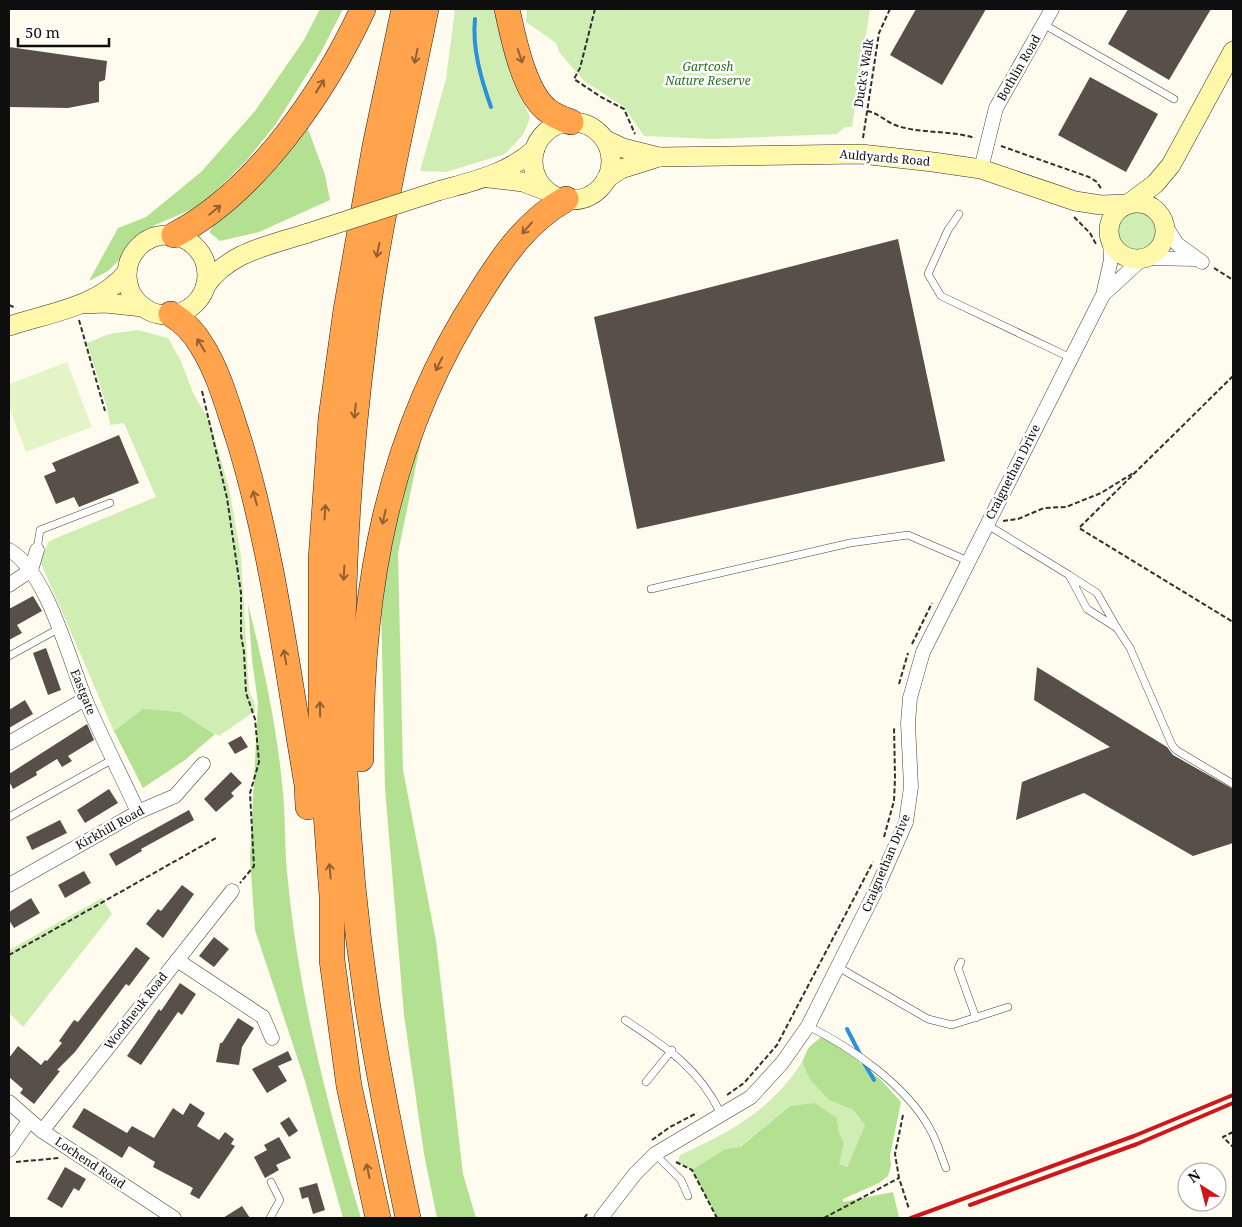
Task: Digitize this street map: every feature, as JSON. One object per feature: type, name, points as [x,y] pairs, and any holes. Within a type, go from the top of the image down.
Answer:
[{"type":"highway","points":[[185,241],[273,150],[318,90],[362,9]]},
{"type":"highway","points":[[349,1086],[332,960],[332,896],[321,745],[321,560],[331,418],[346,310],[373,156],[404,9]]},
{"type":"highway","points":[[408,1218],[392,1143],[367,1002],[351,858],[344,753],[343,585],[352,438],[364,338],[374,270],[426,9]]},
{"type":"highway","points":[[507,9],[517,48],[534,95],[546,110],[571,122]]},
{"type":"highway","points":[[392,1143],[366,886],[361,774],[364,643],[374,562],[384,512],[404,445],[437,368],[469,310],[518,239],[557,195]]},
{"type":"highway","points":[[171,314],[182,321],[194,334],[216,374],[244,457],[257,507],[307,785],[314,885],[336,1036],[378,1218]]},
{"type":"street","name":"Bothlin Road","points":[[981,170],[996,108],[1050,9]]},
{"type":"street","points":[[1199,260],[1127,258],[1106,244],[1110,221],[1114,214],[1155,184],[1171,165],[1233,50]]},
{"type":"street","points":[[485,178],[523,182],[557,195],[578,199],[589,196],[599,189],[606,179],[611,158],[604,139],[590,126],[571,122],[560,124],[540,138],[535,149],[534,168],[537,177],[557,195]]},
{"type":"street","name":"Auldyards Road","points":[[604,139],[623,148],[659,156],[861,154],[981,170],[1092,217],[1106,244]]},
{"type":"street","points":[[77,305],[105,303],[143,307],[152,311],[171,314],[182,311],[200,297],[205,286],[223,265],[254,250],[485,178],[520,161],[535,149]]},
{"type":"street","name":"Auldyards Road","points":[[606,179],[621,169],[659,156]]},
{"type":"street","points":[[1144,258],[1152,254],[1163,242],[1163,196],[1171,165]]},
{"type":"street","points":[[1127,204],[1146,204],[1160,214],[1177,244],[1199,260]]},
{"type":"street","name":"Auldyards Road","points":[[1072,208],[1127,204]]},
{"type":"street","points":[[143,307],[129,288],[127,272],[133,254],[139,246],[155,237],[185,241],[216,254],[254,250]]},
{"type":"street","points":[[185,241],[205,264],[205,286]]},
{"type":"street","name":"Craignethan Drive","points":[[597,1213],[635,1174],[718,1109],[751,1097],[782,1063],[808,1026],[877,888],[906,822],[911,787],[908,723],[910,698],[923,652],[986,524],[1103,296],[1111,260],[1106,244]]},
{"type":"street","name":"Craignethan Drive","points":[[1103,296],[1124,274],[1144,258]]},
{"type":"street","points":[[9,326],[77,305],[115,284],[127,272]]},
{"type":"street","name":"Eastgate","points":[[9,550],[20,556],[40,584],[85,699],[138,812]]},
{"type":"street","points":[[9,586],[31,570],[37,550]]},
{"type":"street","points":[[9,743],[85,699]]},
{"type":"street","name":"Kirkhill Road","points":[[9,884],[138,812],[175,796],[204,764]]},
{"type":"street","name":"Woodneuk Road","points":[[42,1131],[232,891]]},
{"type":"street","points":[[177,960],[262,1017],[272,1038]]},
{"type":"street","name":"Lochend Road","points":[[9,1102],[42,1131],[174,1218]]},
{"type":"street","points":[[9,1150],[29,1121]]},
{"type":"lane","name":"Bothlin Road","points":[[1043,24],[1174,99]]},
{"type":"lane","points":[[958,214],[948,230],[928,274],[941,296],[1071,358]]},
{"type":"lane","points":[[37,550],[40,530],[110,503]]},
{"type":"lane","points":[[986,524],[1097,593],[1130,648],[1176,750],[1233,784]]},
{"type":"lane","points":[[650,589],[850,543],[908,535],[968,561]]},
{"type":"lane","points":[[1069,575],[1086,608],[1117,628]]},
{"type":"lane","points":[[9,656],[58,629]]},
{"type":"lane","points":[[9,817],[106,763]]},
{"type":"lane","points":[[961,962],[958,968],[976,1018]]},
{"type":"lane","points":[[838,967],[928,1019],[952,1025],[1008,1007]]},
{"type":"lane","points":[[625,1020],[672,1050],[704,1085],[718,1109]]},
{"type":"lane","points":[[808,1026],[876,1068],[905,1096],[930,1129],[946,1168]]},
{"type":"lane","points":[[646,1082],[672,1050]]},
{"type":"lane","points":[[658,1157],[681,1180],[688,1196]]},
{"type":"lane","points":[[270,1218],[280,1200],[271,1182]]},
{"type":"path","points":[[595,9],[580,68],[574,78],[601,97],[624,109],[636,136]]},
{"type":"path","name":"Duck's Walk","points":[[862,142],[879,33],[890,9]]},
{"type":"path","points":[[1072,208],[1090,233],[1106,244]]},
{"type":"path","points":[[1199,260],[1233,280]]},
{"type":"path","points":[[77,305],[105,411]]},
{"type":"path","points":[[1233,376],[1079,528],[1233,622]]},
{"type":"path","points":[[201,389],[215,441],[236,546],[241,593],[241,635],[246,692],[255,719],[258,756],[256,779],[250,793],[254,866],[232,891]]},
{"type":"path","points":[[986,524],[1018,519],[1044,508],[1066,507],[1101,493],[1138,470]]},
{"type":"path","points":[[898,690],[910,647],[934,599]]},
{"type":"path","points":[[883,839],[894,793],[894,725]]},
{"type":"path","points":[[9,955],[216,838]]},
{"type":"path","points":[[651,1140],[670,1127],[718,1109],[778,1045],[874,861]]},
{"type":"path","points":[[904,1114],[895,1154],[899,1178],[909,1209]]},
{"type":"path","points":[[1233,1132],[1223,1137],[1233,1147]]},
{"type":"path","points":[[9,1162],[63,1158],[70,1150]]},
{"type":"path","points":[[658,1157],[678,1162],[692,1170],[717,1218]]},
{"type":"path","points":[[824,1218],[899,1178]]},
{"type":"path","points":[[584,1218],[597,1213]]},
{"type":"green space","points":[[320,9],[343,9],[321,52],[276,124],[247,160],[202,205],[155,225],[108,271],[89,281],[118,228],[146,217],[201,172],[255,111],[304,40]]},
{"type":"green space","points":[[455,9],[497,9],[509,63],[530,118],[523,135],[505,154],[446,172],[420,171],[446,79]]},
{"type":"green space","name":"Gartcosh Nature Reserve","points":[[527,9],[870,9],[852,127],[845,127],[837,134],[712,139],[644,136],[624,107],[584,81],[559,52],[556,43],[526,22]]},
{"type":"green space","points":[[307,126],[325,175],[330,200],[259,232],[220,241],[209,232],[217,220]]},
{"type":"green space","points":[[1137,211],[1151,217],[1157,231],[1151,245],[1137,251],[1123,245],[1117,231],[1123,217]]},
{"type":"green space","points":[[138,330],[168,338],[181,361],[193,393],[210,422],[229,488],[241,556],[249,691],[255,704],[255,711],[219,736],[180,712],[144,710],[114,732],[40,561],[49,541],[156,497],[124,423],[110,425],[107,408],[87,343],[109,334]]},
{"type":"green space","points":[[67,362],[92,427],[26,452],[9,407],[9,384]]},
{"type":"green space","points":[[425,422],[398,553],[403,770],[436,941],[463,1174],[476,1218],[437,1218],[424,1154],[404,1015],[385,788],[381,601],[398,471]]},
{"type":"green space","points":[[248,604],[273,715],[283,795],[287,869],[299,967],[326,1093],[361,1218],[343,1218],[305,1081],[255,930],[250,858],[258,703],[252,660]]},
{"type":"green space","points":[[143,709],[180,712],[215,734],[185,760],[143,788],[114,731]]},
{"type":"green space","points":[[102,898],[112,914],[23,1027],[9,1013],[9,950]]},
{"type":"green space","points":[[825,1034],[881,1080],[901,1102],[888,1176],[879,1183],[843,1199],[843,1202],[893,1192],[899,1217],[717,1218],[692,1170],[725,1149],[740,1147],[790,1106],[815,1103],[837,1118],[839,1132],[844,1143],[839,1164],[847,1167],[865,1125],[853,1110],[829,1100],[810,1080],[802,1062],[809,1047]]},
{"type":"green space","points":[[802,1062],[810,1080],[829,1100],[853,1110],[865,1125],[847,1167],[838,1164],[844,1143],[839,1132],[837,1118],[790,1106],[739,1147],[725,1149],[692,1170],[678,1162],[680,1155],[733,1128],[763,1106],[777,1094]]},
{"type":"building","points":[[916,9],[986,9],[942,85],[890,55]]},
{"type":"building","points":[[1128,9],[1211,9],[1169,80],[1108,44]]},
{"type":"building","points":[[9,47],[107,61],[105,80],[99,82],[99,102],[68,108],[9,107]]},
{"type":"building","points":[[1090,77],[1158,114],[1126,172],[1058,135]]},
{"type":"building","points":[[898,239],[945,461],[637,529],[594,317]]},
{"type":"building","points":[[119,435],[139,483],[79,507],[74,497],[56,504],[44,476],[56,471],[52,463]]},
{"type":"building","points":[[33,596],[42,611],[17,625],[22,633],[9,640],[9,609]]},
{"type":"building","points":[[46,648],[61,690],[48,695],[33,653]]},
{"type":"building","points":[[1037,667],[1167,747],[1173,755],[1233,789],[1233,843],[1193,856],[1084,793],[1016,820],[1022,782],[1110,747],[1034,700]]},
{"type":"building","points":[[25,700],[33,714],[9,728],[9,710]]},
{"type":"building","points":[[87,724],[94,740],[68,756],[72,761],[62,767],[57,759],[36,772],[37,775],[13,789],[9,781],[9,774]]},
{"type":"building","points":[[241,736],[248,747],[235,754],[228,743]]},
{"type":"building","points":[[231,772],[242,783],[231,793],[234,796],[216,812],[204,799]]},
{"type":"building","points":[[109,789],[118,803],[85,823],[77,810]]},
{"type":"building","points":[[189,810],[194,820],[141,849],[142,851],[116,866],[109,854]]},
{"type":"building","points":[[60,820],[67,833],[32,850],[26,837]]},
{"type":"building","points":[[84,871],[91,883],[65,898],[58,885]]},
{"type":"building","points":[[182,885],[194,894],[163,938],[146,924],[158,909],[161,911]]},
{"type":"building","points":[[31,898],[40,913],[14,928],[9,920],[9,912]]},
{"type":"building","points":[[214,937],[229,949],[214,967],[199,956]]},
{"type":"building","points":[[136,947],[150,958],[129,986],[126,984],[75,1052],[57,1070],[60,1071],[34,1104],[20,1093],[23,1089],[9,1077],[9,1058],[18,1046],[41,1065],[45,1060],[47,1061],[62,1043],[59,1041],[74,1020],[78,1022]]},
{"type":"building","points":[[180,983],[196,994],[182,1015],[178,1012],[141,1065],[127,1056],[159,1009],[161,1011]]},
{"type":"building","points":[[238,1018],[254,1028],[242,1047],[239,1065],[216,1062],[220,1043],[222,1043]]},
{"type":"building","points":[[288,1051],[292,1060],[278,1066],[287,1081],[267,1093],[252,1069]]},
{"type":"building","points":[[190,1103],[205,1113],[197,1126],[219,1140],[225,1132],[234,1139],[231,1144],[235,1146],[199,1199],[190,1194],[193,1188],[153,1167],[155,1162],[129,1146],[122,1158],[72,1127],[84,1108],[127,1133],[132,1126],[154,1138],[173,1108],[183,1115]]},
{"type":"building","points":[[289,1117],[298,1131],[289,1137],[280,1123]]},
{"type":"building","points":[[279,1137],[291,1158],[276,1165],[279,1170],[265,1178],[254,1157],[267,1150],[264,1145]]},
{"type":"building","points":[[65,1167],[86,1179],[79,1191],[74,1188],[62,1208],[47,1199]]},
{"type":"building","points":[[317,1183],[325,1210],[313,1214],[308,1197],[302,1199],[299,1188]]},
{"type":"building","points":[[242,1206],[250,1218],[223,1218]]},
{"type":"waterway","points":[[475,19],[474,30],[478,63],[491,107]]},
{"type":"waterway","points":[[847,1029],[861,1056]]},
{"type":"waterway","points":[[864,1063],[874,1080]]},
{"type":"railway","points":[[911,1218],[1134,1136],[1233,1095]]},
{"type":"railway","points":[[970,1205],[1137,1144],[1233,1103]]}]
